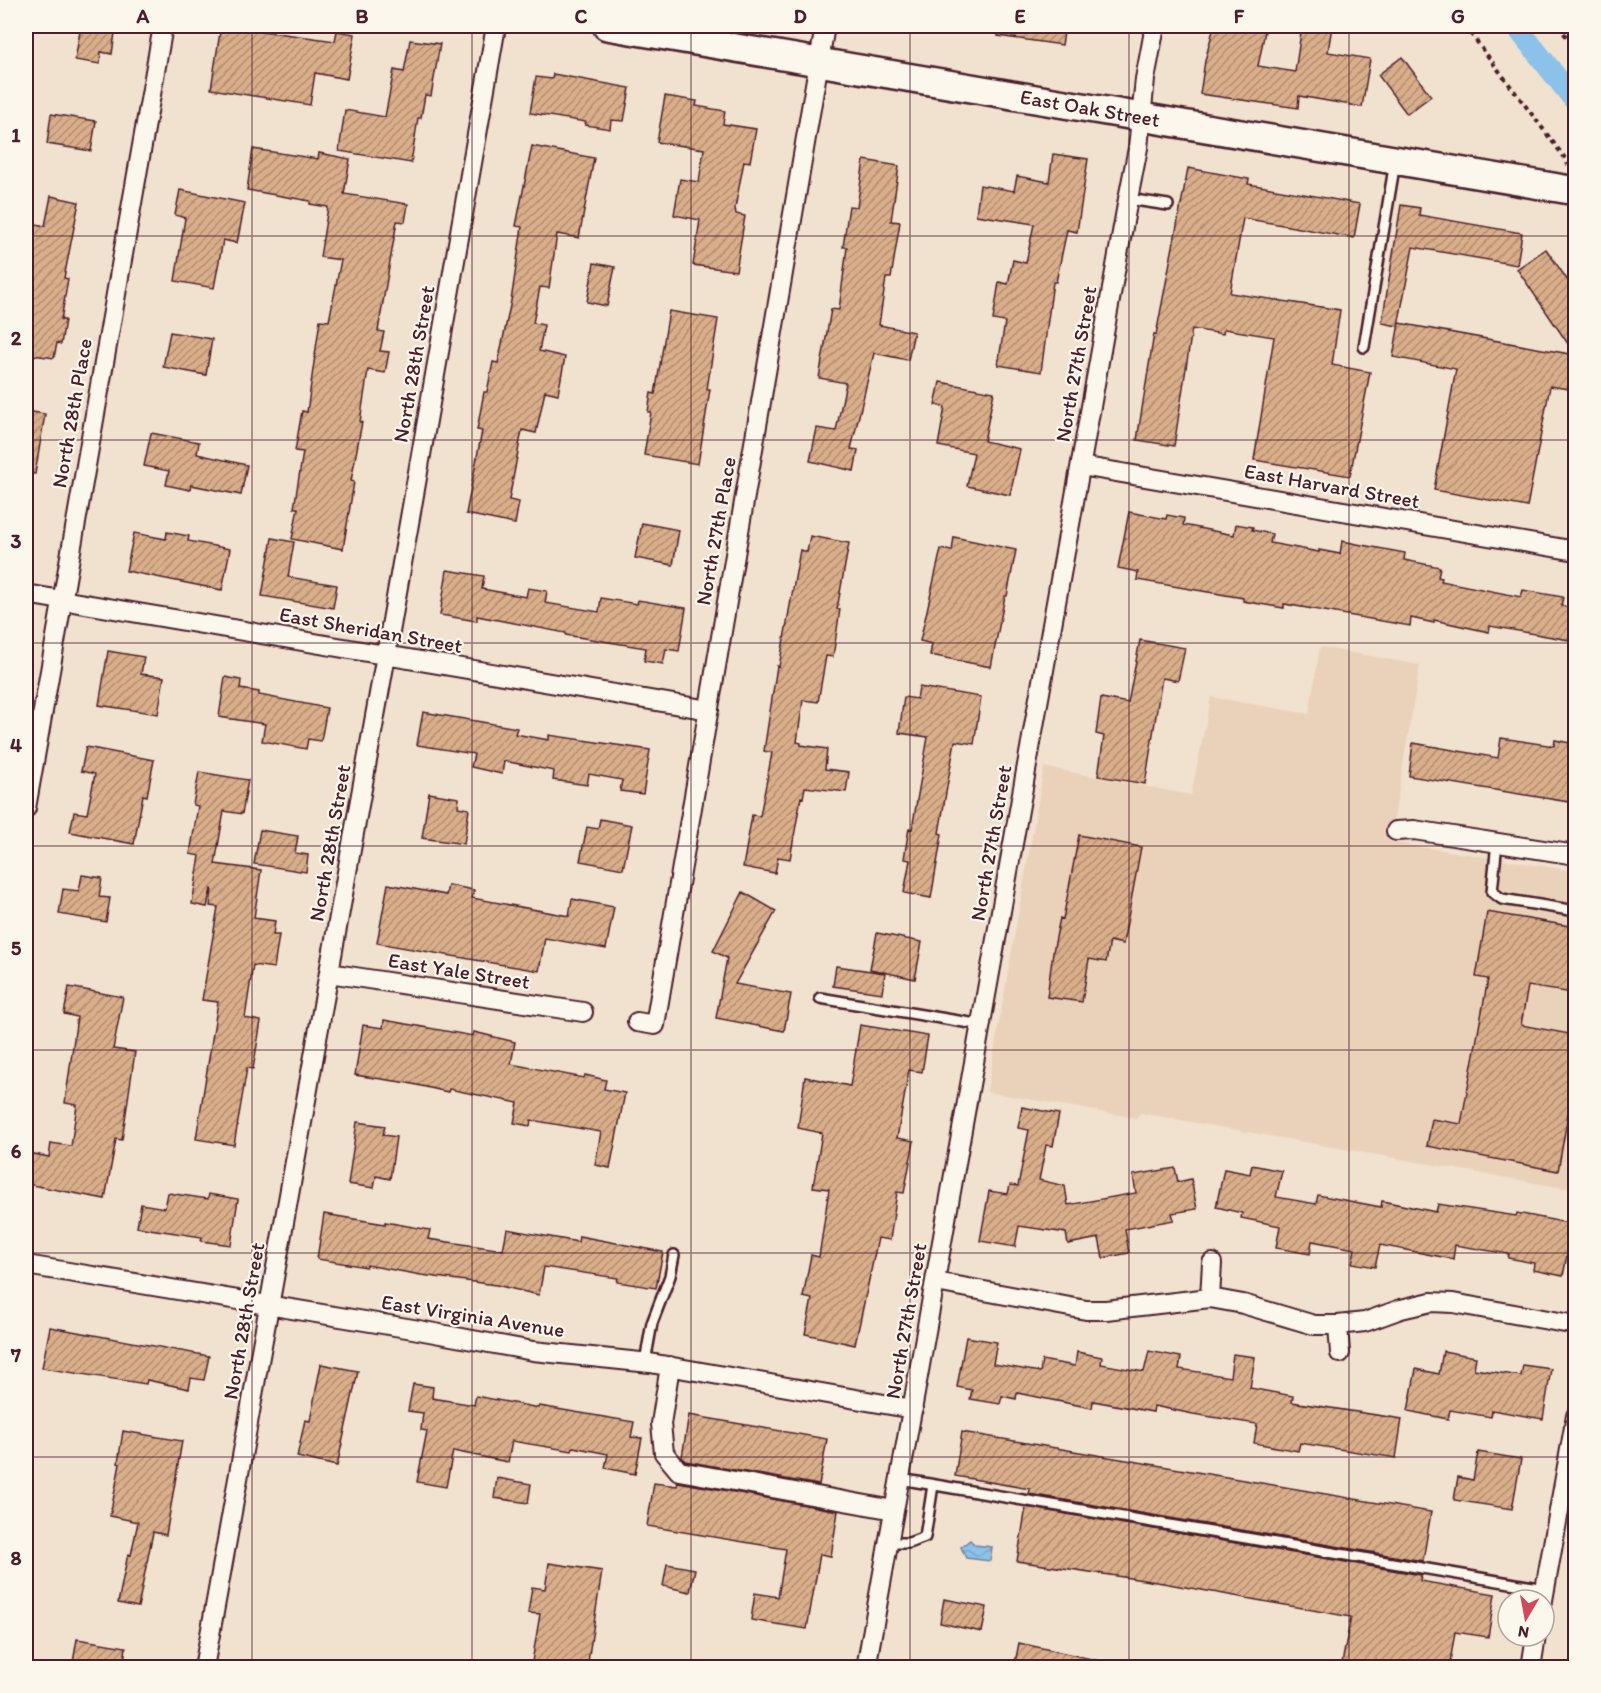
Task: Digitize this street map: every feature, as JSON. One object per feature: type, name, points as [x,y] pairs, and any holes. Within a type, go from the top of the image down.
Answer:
[{"type":"street","name":"North 28th Place","points":[[26,808],[163,26]]},
{"type":"street","name":"North 28th Street","points":[[204,1668],[386,655],[496,26]]},
{"type":"street","name":"East Oak Street","points":[[607,26],[1395,160],[1572,180]]},
{"type":"street","name":"North 27th Place","points":[[637,1022],[655,1025],[825,26]]},
{"type":"street","name":"North 27th Street","points":[[866,1668],[1138,148],[1145,79],[1155,26]]},
{"type":"street","name":"East Harvard Street","points":[[1081,466],[1575,550]]},
{"type":"street","name":"East Sheridan Street","points":[[26,594],[709,710]]},
{"type":"street","points":[[1396,831],[1414,830],[1575,855]]},
{"type":"street","name":"East Yale Street","points":[[329,973],[583,1012]]},
{"type":"street","points":[[1210,1298],[1212,1263]]},
{"type":"street","name":"East Virginia Avenue","points":[[26,1265],[534,1351],[645,1362],[913,1408]]},
{"type":"street","points":[[936,1282],[1086,1310],[1106,1310],[1210,1298],[1243,1304],[1314,1325],[1338,1325],[1365,1322],[1401,1309],[1431,1302],[1453,1303],[1575,1325]]},
{"type":"street","points":[[1338,1325],[1340,1353]]},
{"type":"street","points":[[670,1366],[660,1424],[664,1453],[679,1471],[894,1510]]},
{"type":"street","points":[[1545,1588],[1575,1416]]},
{"type":"street","points":[[1531,1668],[1534,1648]]},
{"type":"lane","points":[[1364,347],[1395,160]]},
{"type":"lane","points":[[1128,199],[1168,205]]},
{"type":"lane","points":[[1497,842],[1492,892],[1502,899],[1575,911]]},
{"type":"lane","points":[[820,998],[982,1025]]},
{"type":"lane","points":[[645,1362],[652,1323],[670,1276],[674,1255]]},
{"type":"lane","points":[[900,1479],[1505,1588]]},
{"type":"lane","points":[[889,1543],[909,1543],[925,1537],[933,1485]]},
{"type":"path","points":[[1465,26],[1565,158],[1572,180]]},
{"type":"path","points":[[1558,26],[1575,48]]},
{"type":"shaded area","points":[[1320,647],[1420,665],[1390,842],[1575,871],[1575,1190],[1140,1113],[1136,1118],[987,1092],[1044,767],[1191,795],[1211,697],[1309,714]]},
{"type":"water","points":[[970,1540],[975,1545],[992,1547],[990,1561],[966,1558],[961,1547]]},
{"type":"building","points":[[81,26],[116,26],[112,54],[101,52],[100,64],[75,60]]},
{"type":"building","points":[[221,26],[248,26],[248,29],[335,41],[337,31],[355,34],[347,79],[315,73],[310,105],[211,89]]},
{"type":"building","points":[[999,26],[1065,26],[1062,45],[998,36]]},
{"type":"building","points":[[1214,26],[1266,26],[1258,66],[1295,72],[1302,26],[1332,26],[1328,52],[1370,59],[1362,107],[1299,96],[1298,108],[1200,94]]},
{"type":"building","points":[[410,40],[440,44],[431,96],[425,95],[421,118],[418,118],[411,163],[339,151],[345,110],[385,117],[394,70],[404,72]]},
{"type":"building","points":[[1402,57],[1431,96],[1407,114],[1378,75]]},
{"type":"building","points":[[553,74],[630,88],[624,121],[611,120],[610,129],[585,125],[586,122],[530,113],[536,77],[552,79]]},
{"type":"building","points":[[665,96],[697,101],[696,106],[725,111],[723,124],[756,129],[750,162],[744,161],[735,208],[736,214],[745,216],[736,271],[693,265],[700,220],[674,215],[680,179],[699,182],[704,149],[657,142]]},
{"type":"building","points":[[51,114],[96,121],[91,151],[47,144]]},
{"type":"building","points":[[532,146],[594,158],[579,238],[557,234],[549,288],[540,287],[533,323],[544,325],[539,351],[565,357],[558,394],[545,391],[536,433],[522,430],[509,500],[519,502],[515,524],[466,514],[482,431],[477,430],[484,392],[487,392],[493,362],[498,363],[511,301],[522,227],[516,226]]},
{"type":"building","points":[[253,149],[318,159],[319,153],[350,159],[344,194],[408,204],[405,222],[397,221],[378,331],[384,332],[380,351],[389,352],[385,373],[368,370],[343,549],[292,539],[298,508],[294,508],[303,452],[295,451],[302,411],[307,412],[320,320],[329,321],[341,260],[320,257],[328,207],[310,204],[310,201],[247,190]]},
{"type":"building","points":[[1053,154],[1088,159],[1077,232],[1067,230],[1056,282],[1053,282],[1041,372],[998,365],[1005,322],[993,320],[999,282],[1008,284],[1013,260],[1026,263],[1034,224],[976,215],[980,185],[1014,191],[1017,176],[1049,182]]},
{"type":"building","points":[[864,160],[899,166],[891,221],[900,222],[891,278],[886,278],[879,325],[914,332],[908,360],[874,353],[851,449],[858,450],[854,471],[810,461],[817,428],[836,431],[846,383],[819,378],[831,309],[839,310],[847,247],[843,247],[849,206],[857,207]]},
{"type":"building","points":[[1188,168],[1249,179],[1248,184],[1360,204],[1354,238],[1243,218],[1230,293],[1340,310],[1332,365],[1370,372],[1350,476],[1254,460],[1274,337],[1224,329],[1223,334],[1192,329],[1174,446],[1137,440],[1154,334],[1156,335]]},
{"type":"building","points":[[180,190],[245,203],[237,243],[223,240],[214,288],[175,281],[185,218],[175,215]]},
{"type":"building","points":[[51,196],[79,202],[64,278],[68,279],[61,320],[65,320],[61,344],[57,343],[54,358],[26,354],[26,250],[31,223],[45,226]]},
{"type":"building","points":[[1401,205],[1420,208],[1419,215],[1522,233],[1517,265],[1413,247],[1398,326],[1382,323]]},
{"type":"building","points":[[1546,249],[1575,291],[1575,354],[1517,269]]},
{"type":"building","points":[[594,263],[615,267],[607,306],[587,302]]},
{"type":"building","points":[[669,311],[718,319],[698,464],[644,455],[651,412],[648,412],[651,393],[655,394]]},
{"type":"building","points":[[1399,323],[1575,355],[1575,390],[1550,386],[1527,507],[1434,490],[1456,369],[1393,357]]},
{"type":"building","points":[[170,332],[212,339],[206,375],[163,367]]},
{"type":"building","points":[[940,382],[994,392],[984,441],[1020,449],[1010,495],[967,486],[974,453],[938,446],[945,407],[935,405]]},
{"type":"building","points":[[26,411],[45,414],[35,474],[26,473]]},
{"type":"building","points":[[151,433],[199,442],[197,454],[247,465],[241,495],[191,485],[190,490],[166,485],[169,471],[144,466]]},
{"type":"building","points":[[1129,512],[1166,519],[1167,515],[1184,518],[1183,525],[1234,535],[1236,524],[1253,527],[1252,530],[1272,534],[1270,543],[1319,552],[1319,550],[1340,554],[1342,541],[1405,553],[1404,560],[1440,567],[1438,577],[1442,578],[1441,581],[1521,597],[1523,590],[1563,597],[1561,606],[1575,609],[1575,641],[1490,626],[1489,632],[1434,620],[1434,623],[1411,618],[1410,626],[1284,604],[1284,608],[1243,601],[1243,598],[1137,580],[1138,572],[1118,568]]},
{"type":"building","points":[[642,523],[679,530],[673,565],[635,558]]},
{"type":"building","points":[[167,532],[189,536],[188,541],[230,549],[222,590],[126,571],[134,533],[166,539]]},
{"type":"building","points":[[810,536],[849,543],[837,609],[840,609],[833,657],[826,656],[818,702],[803,700],[797,742],[801,745],[827,749],[825,769],[849,772],[846,792],[805,787],[803,798],[801,797],[790,859],[778,857],[775,873],[743,867],[752,815],[760,816],[772,753],[764,751],[777,666],[779,667],[800,550],[807,552]]},
{"type":"building","points":[[954,537],[1016,550],[991,667],[930,655],[932,644],[920,641],[941,549],[952,551]]},
{"type":"building","points":[[272,538],[294,542],[288,577],[337,585],[333,608],[262,596]]},
{"type":"building","points":[[447,570],[484,576],[482,589],[526,597],[528,588],[547,591],[545,603],[599,612],[601,598],[637,604],[638,600],[686,608],[679,651],[666,649],[663,664],[644,661],[646,648],[566,635],[566,633],[477,616],[477,621],[440,615]]},
{"type":"building","points":[[1140,640],[1185,648],[1178,681],[1162,678],[1145,784],[1098,776],[1104,736],[1096,734],[1101,698],[1128,703]]},
{"type":"building","points":[[108,651],[144,657],[141,674],[164,677],[158,714],[99,705]]},
{"type":"building","points":[[225,677],[241,680],[240,689],[259,692],[259,695],[327,708],[321,741],[308,739],[306,749],[262,741],[265,724],[219,717]]},
{"type":"building","points":[[919,687],[981,697],[974,744],[955,741],[939,833],[942,834],[931,898],[904,893],[910,860],[904,859],[909,828],[912,829],[928,737],[899,733],[904,697],[917,699]]},
{"type":"building","points":[[423,712],[517,728],[515,734],[549,740],[549,735],[650,750],[643,794],[620,791],[622,780],[589,774],[587,785],[553,780],[554,771],[504,761],[502,774],[471,767],[474,754],[417,745]]},
{"type":"building","points":[[1501,738],[1554,746],[1555,740],[1575,744],[1575,803],[1409,776],[1413,743],[1498,758]]},
{"type":"building","points":[[86,747],[154,760],[147,796],[143,795],[134,844],[70,832],[74,812],[87,814],[95,774],[81,771]]},
{"type":"building","points":[[199,772],[248,780],[242,814],[224,811],[215,864],[261,870],[254,918],[275,921],[273,935],[279,935],[274,968],[253,965],[245,1018],[261,1021],[253,1069],[247,1068],[234,1145],[196,1139],[218,1002],[202,1000],[218,907],[210,906],[212,889],[207,907],[192,904],[200,856],[190,854],[198,806],[193,805]]},
{"type":"building","points":[[429,793],[459,798],[458,807],[469,809],[464,844],[422,838]]},
{"type":"building","points":[[600,819],[632,825],[623,869],[580,861],[587,827],[598,829]]},
{"type":"building","points":[[260,830],[298,836],[295,853],[308,855],[306,872],[254,864]]},
{"type":"building","points":[[1079,835],[1141,847],[1123,944],[1110,941],[1106,962],[1089,959],[1082,1002],[1047,997],[1053,952],[1060,918],[1063,919]]},
{"type":"building","points":[[82,875],[102,878],[99,897],[110,898],[106,922],[59,914],[63,889],[79,891]]},
{"type":"building","points":[[388,884],[446,895],[448,885],[474,890],[472,898],[569,916],[572,899],[614,907],[606,949],[545,938],[539,971],[377,943]]},
{"type":"building","points":[[743,892],[776,911],[735,984],[791,994],[784,1031],[716,1018],[727,958],[713,951]]},
{"type":"building","points":[[1487,912],[1575,927],[1575,972],[1572,993],[1528,986],[1521,1025],[1575,1035],[1575,1075],[1558,1171],[1427,1146],[1432,1119],[1461,1124],[1488,979],[1476,977]]},
{"type":"building","points":[[877,933],[922,942],[915,979],[870,969]]},
{"type":"building","points":[[836,966],[885,973],[882,993],[833,986]]},
{"type":"building","points":[[69,987],[123,997],[113,1049],[135,1052],[122,1140],[116,1139],[105,1199],[26,1184],[29,1153],[49,1157],[51,1143],[71,1146],[77,1105],[65,1103],[77,1017],[64,1014]]},
{"type":"building","points":[[384,1020],[473,1036],[474,1032],[515,1042],[511,1064],[606,1080],[604,1089],[625,1093],[610,1168],[595,1165],[601,1132],[531,1120],[530,1126],[514,1123],[518,1103],[449,1089],[448,1092],[355,1075],[363,1025],[383,1028]]},
{"type":"building","points":[[860,1025],[928,1036],[922,1072],[909,1070],[897,1138],[914,1141],[904,1193],[897,1192],[890,1240],[878,1238],[855,1345],[805,1334],[812,1299],[803,1297],[811,1255],[819,1257],[829,1189],[813,1187],[822,1133],[798,1128],[805,1077],[850,1086]]},
{"type":"building","points":[[1022,1107],[1059,1114],[1053,1146],[1046,1145],[1039,1180],[1065,1186],[1068,1205],[1136,1193],[1133,1175],[1175,1168],[1178,1182],[1191,1179],[1197,1209],[1172,1213],[1174,1220],[1125,1229],[1129,1253],[1103,1258],[1099,1238],[1068,1244],[1066,1233],[1019,1226],[1015,1247],[980,1241],[989,1191],[1008,1194],[1010,1185],[1018,1186],[1029,1130],[1018,1128]]},
{"type":"building","points":[[357,1122],[385,1126],[383,1135],[396,1137],[390,1179],[376,1176],[374,1188],[348,1184]]},
{"type":"building","points":[[1252,1165],[1282,1171],[1276,1197],[1316,1204],[1318,1195],[1381,1207],[1382,1201],[1436,1212],[1438,1204],[1516,1216],[1517,1213],[1573,1224],[1563,1276],[1533,1270],[1534,1263],[1508,1258],[1509,1254],[1455,1245],[1453,1259],[1380,1245],[1375,1267],[1352,1263],[1355,1249],[1312,1241],[1310,1254],[1276,1248],[1280,1226],[1241,1218],[1242,1213],[1216,1207],[1224,1169],[1250,1174]]},
{"type":"building","points":[[168,1193],[208,1199],[209,1194],[238,1199],[231,1245],[201,1241],[202,1237],[137,1227],[141,1204],[165,1208]]},
{"type":"building","points":[[324,1214],[430,1230],[428,1239],[503,1250],[507,1229],[578,1242],[579,1236],[663,1252],[656,1288],[617,1282],[618,1278],[544,1267],[539,1295],[496,1285],[317,1259]]},
{"type":"building","points":[[50,1327],[209,1356],[204,1380],[191,1378],[189,1389],[147,1380],[146,1384],[42,1368]]},
{"type":"building","points":[[966,1337],[997,1342],[993,1364],[1040,1372],[1042,1360],[1075,1366],[1077,1352],[1102,1357],[1101,1364],[1144,1372],[1149,1351],[1181,1357],[1179,1369],[1230,1377],[1233,1354],[1255,1357],[1250,1388],[1293,1396],[1292,1402],[1402,1419],[1396,1458],[1300,1443],[1298,1451],[1254,1443],[1257,1424],[1154,1406],[1153,1412],[1093,1401],[1092,1408],[1017,1393],[1016,1399],[1002,1396],[1000,1404],[970,1399],[972,1390],[957,1387]]},
{"type":"building","points":[[1443,1351],[1476,1357],[1474,1369],[1521,1376],[1523,1365],[1551,1369],[1543,1419],[1492,1410],[1491,1417],[1450,1410],[1448,1419],[1408,1411],[1416,1369],[1439,1374]]},
{"type":"building","points":[[321,1364],[358,1371],[337,1466],[297,1457],[305,1420],[310,1421]]},
{"type":"building","points":[[413,1384],[433,1387],[432,1398],[474,1405],[476,1396],[634,1422],[631,1437],[642,1438],[635,1474],[605,1468],[608,1454],[573,1447],[572,1451],[512,1441],[508,1462],[453,1451],[446,1487],[417,1482],[427,1431],[421,1430],[423,1413],[408,1411]]},
{"type":"building","points":[[689,1415],[827,1439],[819,1485],[685,1461],[682,1457]]},
{"type":"building","points":[[123,1431],[182,1441],[166,1535],[153,1532],[138,1607],[118,1603],[128,1554],[131,1555],[138,1522],[110,1516],[120,1464],[118,1463]]},
{"type":"building","points":[[962,1432],[1431,1512],[1423,1561],[1029,1494],[1030,1489],[955,1476]]},
{"type":"building","points":[[1478,1452],[1521,1459],[1512,1509],[1454,1500],[1458,1477],[1473,1480]]},
{"type":"building","points":[[497,1478],[531,1484],[528,1503],[494,1498]]},
{"type":"building","points":[[678,1482],[838,1511],[831,1556],[820,1554],[807,1629],[751,1620],[755,1593],[778,1597],[786,1549],[647,1526],[654,1483],[677,1486]]},
{"type":"building","points":[[1026,1507],[1421,1575],[1420,1581],[1495,1594],[1488,1637],[1455,1632],[1449,1668],[1341,1668],[1351,1617],[1163,1583],[1017,1561]]},
{"type":"building","points":[[549,1563],[602,1571],[587,1668],[531,1668],[540,1614],[528,1613],[532,1587],[545,1589]]},
{"type":"building","points":[[667,1564],[695,1569],[690,1592],[663,1586]]},
{"type":"building","points":[[944,1599],[987,1607],[982,1632],[940,1623]]},
{"type":"building","points":[[77,1639],[126,1647],[123,1668],[72,1668]]},
{"type":"building","points":[[1019,1643],[1096,1660],[1095,1668],[1014,1668]]},
{"type":"waterway","points":[[1516,26],[1576,102]]}]
